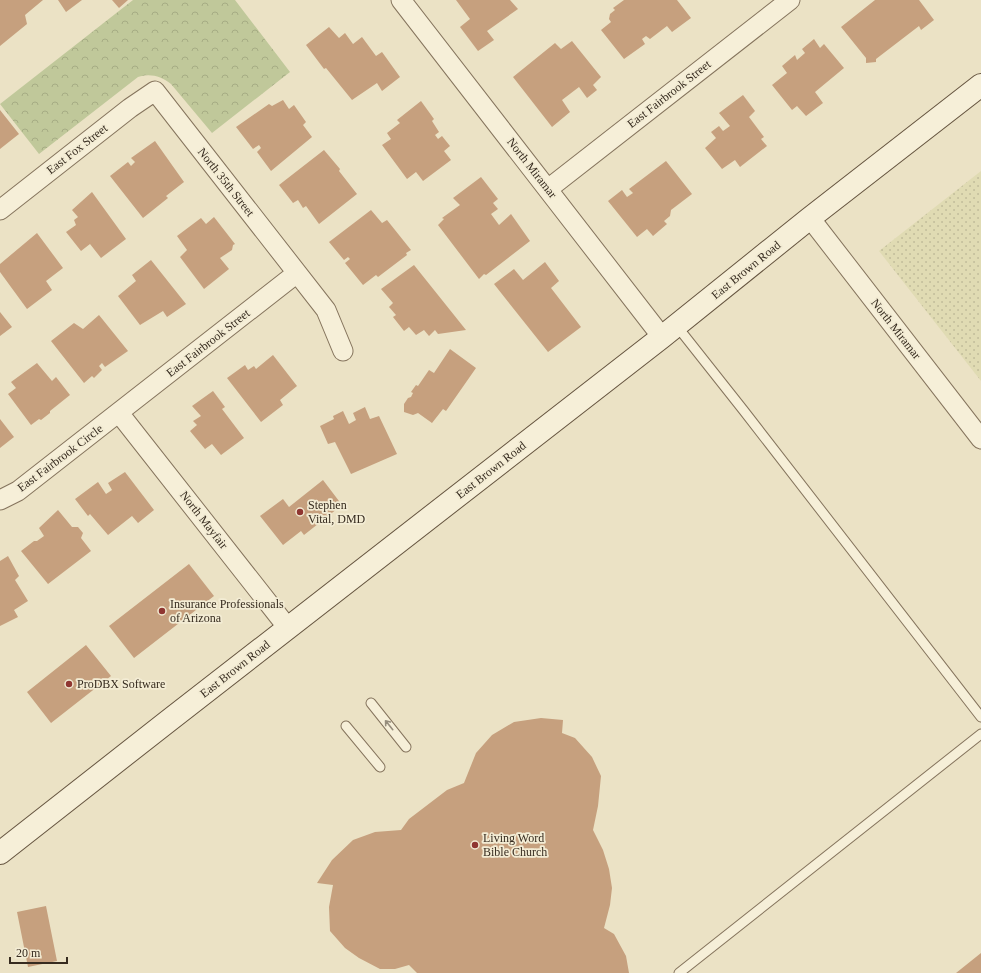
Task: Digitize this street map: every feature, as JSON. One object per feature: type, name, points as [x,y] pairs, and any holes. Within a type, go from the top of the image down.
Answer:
[{"type":"main road","name":"East Brown Road","points":[[0,853],[669,331],[810,218],[981,85]]},
{"type":"street","name":"North Miramar","points":[[401,0],[548,189],[669,331]]},
{"type":"street","name":"East Fairbrook Street","points":[[548,189],[790,0]]},
{"type":"street","name":"East Fox Street","points":[[0,210],[130,108],[155,91]]},
{"type":"street","name":"North 35th Street","points":[[155,91],[326,310],[343,351]]},
{"type":"street","name":"North Miramar","points":[[810,218],[981,439]]},
{"type":"street","name":"East Fairbrook Street","points":[[119,412],[297,273]]},
{"type":"street","name":"East Fairbrook Circle","points":[[0,500],[18,491],[119,412]]},
{"type":"street","name":"North Mayfair","points":[[119,412],[288,628]]},
{"type":"lane","points":[[669,331],[749,417],[981,717]]},
{"type":"lane","points":[[371,703],[406,747]]},
{"type":"lane","points":[[346,726],[380,768]]},
{"type":"lane","points":[[679,973],[981,734]]},
{"type":"shaded area","points":[[981,171],[981,381],[879,251]]},
{"type":"green space","points":[[133,0],[235,0],[290,72],[212,133],[171,84],[155,76],[147,75],[138,77],[39,154],[0,104]]},
{"type":"building","points":[[0,0],[43,0],[25,15],[27,24],[0,46]]},
{"type":"building","points":[[58,0],[82,0],[66,12]]},
{"type":"building","points":[[112,0],[128,0],[119,8]]},
{"type":"building","points":[[456,0],[510,0],[518,9],[487,31],[494,40],[478,51],[460,27],[470,19]]},
{"type":"building","points":[[624,0],[677,0],[691,18],[672,32],[667,26],[650,39],[646,36],[642,39],[645,44],[624,59],[601,30],[611,22],[609,19],[610,14],[615,10],[613,8]]},
{"type":"building","points":[[875,0],[919,0],[934,20],[921,30],[919,26],[876,59],[876,62],[866,63],[866,58],[841,27]]},
{"type":"building","points":[[329,27],[339,38],[345,33],[353,44],[362,37],[376,56],[382,52],[400,77],[382,91],[377,83],[352,100],[326,68],[324,69],[306,45]]},
{"type":"building","points":[[814,39],[820,48],[824,44],[844,68],[815,92],[823,103],[806,116],[797,106],[792,110],[772,85],[787,73],[782,66],[795,55],[797,60],[805,53],[802,49]]},
{"type":"building","points":[[572,41],[601,77],[593,85],[597,90],[587,98],[579,87],[562,100],[570,112],[552,127],[513,77],[555,43],[561,49]]},
{"type":"building","points":[[743,95],[755,111],[749,117],[764,137],[761,139],[767,146],[740,167],[735,160],[722,169],[705,148],[716,138],[711,132],[719,126],[723,131],[730,126],[719,113]]},
{"type":"building","points":[[283,100],[289,109],[294,105],[306,122],[303,125],[312,137],[271,171],[257,152],[261,148],[259,145],[253,149],[236,127],[269,104],[272,106]]},
{"type":"building","points":[[421,101],[434,119],[432,121],[439,132],[435,135],[438,139],[442,136],[450,146],[444,151],[451,160],[423,181],[416,172],[407,179],[382,145],[391,139],[387,133],[400,123],[397,120]]},
{"type":"building","points":[[0,110],[19,134],[0,149]]},
{"type":"building","points":[[155,141],[184,182],[166,196],[168,198],[143,218],[110,176],[128,162],[131,166],[135,162],[131,158]]},
{"type":"building","points":[[324,150],[340,169],[339,171],[357,194],[319,224],[306,206],[303,208],[298,200],[293,203],[279,185]]},
{"type":"building","points":[[666,161],[692,194],[671,210],[670,216],[664,221],[667,224],[653,236],[647,229],[637,237],[608,201],[622,190],[627,197],[633,193],[629,189]]},
{"type":"building","points":[[481,177],[498,199],[493,203],[498,209],[491,214],[499,225],[511,214],[530,241],[479,279],[438,225],[444,219],[442,218],[460,205],[453,198]]},
{"type":"building","points":[[92,192],[126,239],[101,258],[90,244],[81,251],[66,232],[76,225],[74,220],[78,217],[72,210]]},
{"type":"building","points":[[371,210],[382,223],[387,220],[411,250],[406,253],[407,255],[378,277],[376,275],[363,285],[345,263],[350,259],[348,257],[344,260],[329,242]]},
{"type":"building","points":[[214,217],[235,244],[233,245],[232,250],[220,258],[229,269],[204,289],[180,257],[187,250],[177,236],[201,218],[206,224]]},
{"type":"building","points":[[37,233],[63,268],[46,281],[52,290],[27,309],[0,272],[0,264]]},
{"type":"building","points":[[151,260],[186,304],[167,317],[163,311],[140,325],[118,296],[136,281],[132,275]]},
{"type":"building","points":[[545,262],[559,281],[551,288],[581,327],[548,352],[494,284],[514,269],[523,280]]},
{"type":"building","points":[[414,265],[466,330],[438,334],[435,330],[429,336],[424,330],[416,335],[409,327],[404,331],[393,317],[396,315],[389,307],[393,303],[381,289]]},
{"type":"building","points":[[0,312],[12,327],[0,336]]},
{"type":"building","points":[[99,315],[128,351],[105,367],[102,363],[99,366],[102,370],[94,378],[92,376],[84,383],[51,341],[74,323],[83,329]]},
{"type":"building","points":[[450,349],[476,368],[446,411],[443,409],[432,423],[418,413],[413,415],[404,412],[404,404],[408,398],[411,397],[413,393],[411,392],[416,385],[418,386],[429,370],[434,373]]},
{"type":"building","points":[[273,355],[297,386],[280,400],[283,405],[261,422],[227,378],[245,365],[248,370],[254,366],[256,369]]},
{"type":"building","points":[[37,363],[52,381],[56,377],[70,395],[41,420],[39,419],[31,425],[8,394],[16,388],[11,382]]},
{"type":"building","points":[[213,391],[225,407],[222,409],[244,438],[221,455],[212,444],[205,449],[190,431],[197,425],[193,421],[201,416],[192,406]]},
{"type":"building","points":[[365,407],[370,419],[379,416],[397,454],[351,474],[335,442],[328,444],[320,426],[334,419],[333,416],[343,411],[349,424],[356,420],[353,413]]},
{"type":"building","points":[[0,419],[14,437],[0,448]]},
{"type":"building","points":[[125,472],[154,510],[138,523],[132,516],[108,535],[90,514],[88,516],[75,499],[98,482],[106,494],[112,490],[108,483]]},
{"type":"building","name":"Stephen Vital, DMD","points":[[323,480],[342,505],[304,535],[301,531],[283,545],[260,516],[283,499],[289,507]]},
{"type":"building","points":[[58,510],[72,527],[78,527],[83,533],[81,538],[91,551],[48,584],[21,551],[34,541],[37,541],[44,536],[39,528]]},
{"type":"building","points":[[8,556],[19,576],[15,580],[28,601],[14,610],[18,617],[0,626],[0,561]]},
{"type":"building","name":"Insurance Professionals of Arizona","points":[[189,564],[214,596],[134,658],[109,626]]},
{"type":"building","name":"ProDBX Software","points":[[86,645],[111,676],[51,723],[27,692]]},
{"type":"building","name":"Living Word Bible Church","points":[[541,718],[563,720],[562,733],[575,738],[592,757],[601,776],[598,806],[593,830],[603,850],[609,869],[612,888],[610,905],[604,928],[614,934],[626,956],[629,973],[417,973],[409,965],[395,969],[380,969],[359,958],[345,948],[330,931],[329,907],[333,885],[317,883],[332,860],[353,840],[375,832],[401,830],[409,819],[447,790],[464,783],[476,753],[492,735],[514,722]]},
{"type":"building","points":[[46,906],[57,961],[28,967],[17,912]]},
{"type":"building","points":[[981,953],[981,973],[956,973]]},
{"type":"place","name":"Stephen Vital, DMD","points":[[300,512]]},
{"type":"place","name":"Insurance Professionals of Arizona","points":[[162,611]]},
{"type":"place","name":"ProDBX Software","points":[[69,684]]},
{"type":"place","name":"Living Word Bible Church","points":[[475,845]]}]
